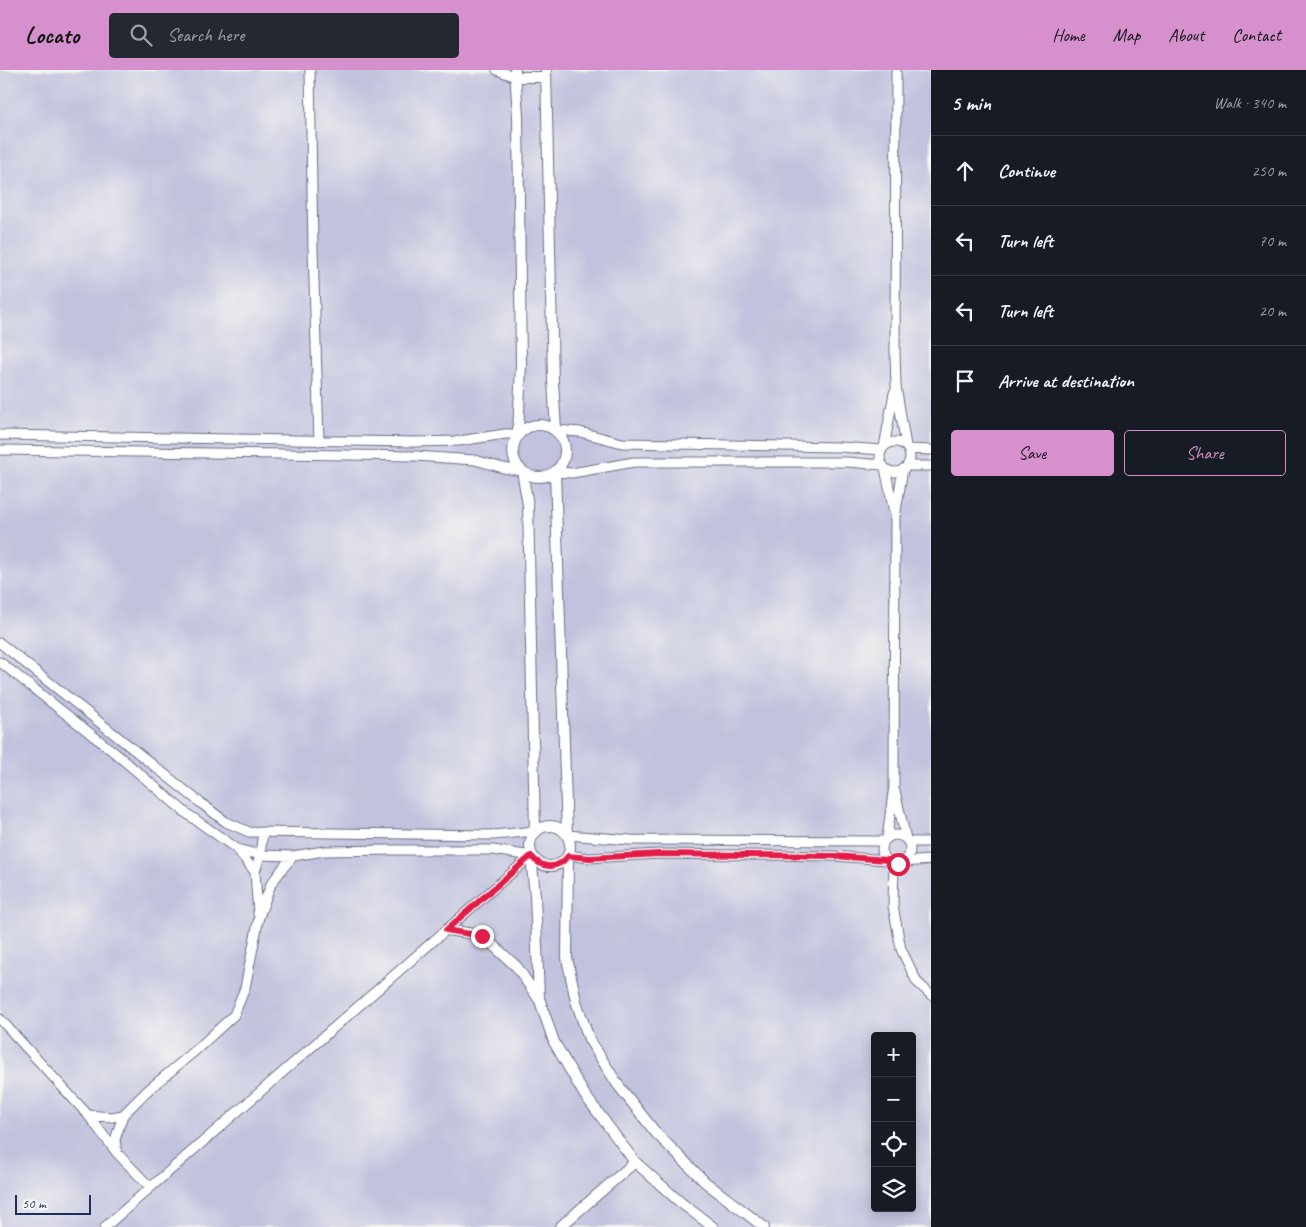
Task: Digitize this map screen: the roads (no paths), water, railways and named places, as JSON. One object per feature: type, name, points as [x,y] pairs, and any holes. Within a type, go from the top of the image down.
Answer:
[{"type":"street","points":[[310,70],[319,441]]},
{"type":"street","points":[[0,450],[415,456],[476,460],[503,468],[522,471],[535,477],[547,476],[555,472],[565,458],[566,450],[564,441],[556,430],[546,73],[515,73],[496,70]]},
{"type":"street","points":[[896,70],[896,386],[910,457],[905,468],[896,517],[894,786],[885,839],[881,849],[894,862],[893,906],[901,949],[918,982],[931,995]]},
{"type":"street","points":[[515,73],[518,116],[521,365],[518,434],[513,450],[514,460],[522,471],[528,505],[535,831],[529,842],[535,895],[540,1001]]},
{"type":"street","points":[[883,449],[896,386]]},
{"type":"street","points":[[0,435],[413,442],[459,441],[505,434],[518,434],[526,428],[538,424],[556,430],[580,432],[622,443],[883,449]]},
{"type":"street","points":[[896,517],[880,455],[883,449],[887,444],[899,442],[907,448],[931,450]]},
{"type":"street","points":[[555,472],[572,473],[634,462],[848,462],[884,466],[894,472],[905,468],[931,466]]},
{"type":"street","points":[[555,472],[567,835],[570,844],[568,856],[567,958],[576,1001],[589,1039],[618,1085],[656,1133],[705,1182],[764,1227]]},
{"type":"street","points":[[0,643],[202,804],[226,822],[249,832],[494,835],[535,831],[544,826],[553,826],[562,830],[567,835],[631,840],[885,839],[899,835],[907,840],[931,842]]},
{"type":"street","points":[[0,662],[115,753],[186,813],[237,849],[255,872]]},
{"type":"street","points":[[894,786],[910,846],[909,856],[894,862]]},
{"type":"street","points":[[259,916],[255,872],[260,855],[263,832]]},
{"type":"street","points":[[237,849],[260,855],[294,856],[324,851],[493,850],[531,856],[541,865],[548,866],[558,865],[568,856],[590,858],[659,854],[834,856],[894,862],[931,860]]},
{"type":"street","points":[[117,1153],[115,1140],[123,1115],[147,1091],[234,1015],[245,988],[259,916],[271,884],[294,856]]},
{"type":"street","points":[[105,1227],[531,856]]},
{"type":"street","points":[[446,930],[482,936],[517,967],[540,1001],[554,1042],[584,1094],[635,1162],[680,1202],[713,1227]]},
{"type":"street","points":[[0,1019],[88,1115],[117,1153],[150,1187]]},
{"type":"street","points":[[88,1115],[112,1117],[123,1115]]},
{"type":"street","points":[[560,1227],[635,1162]]}]
